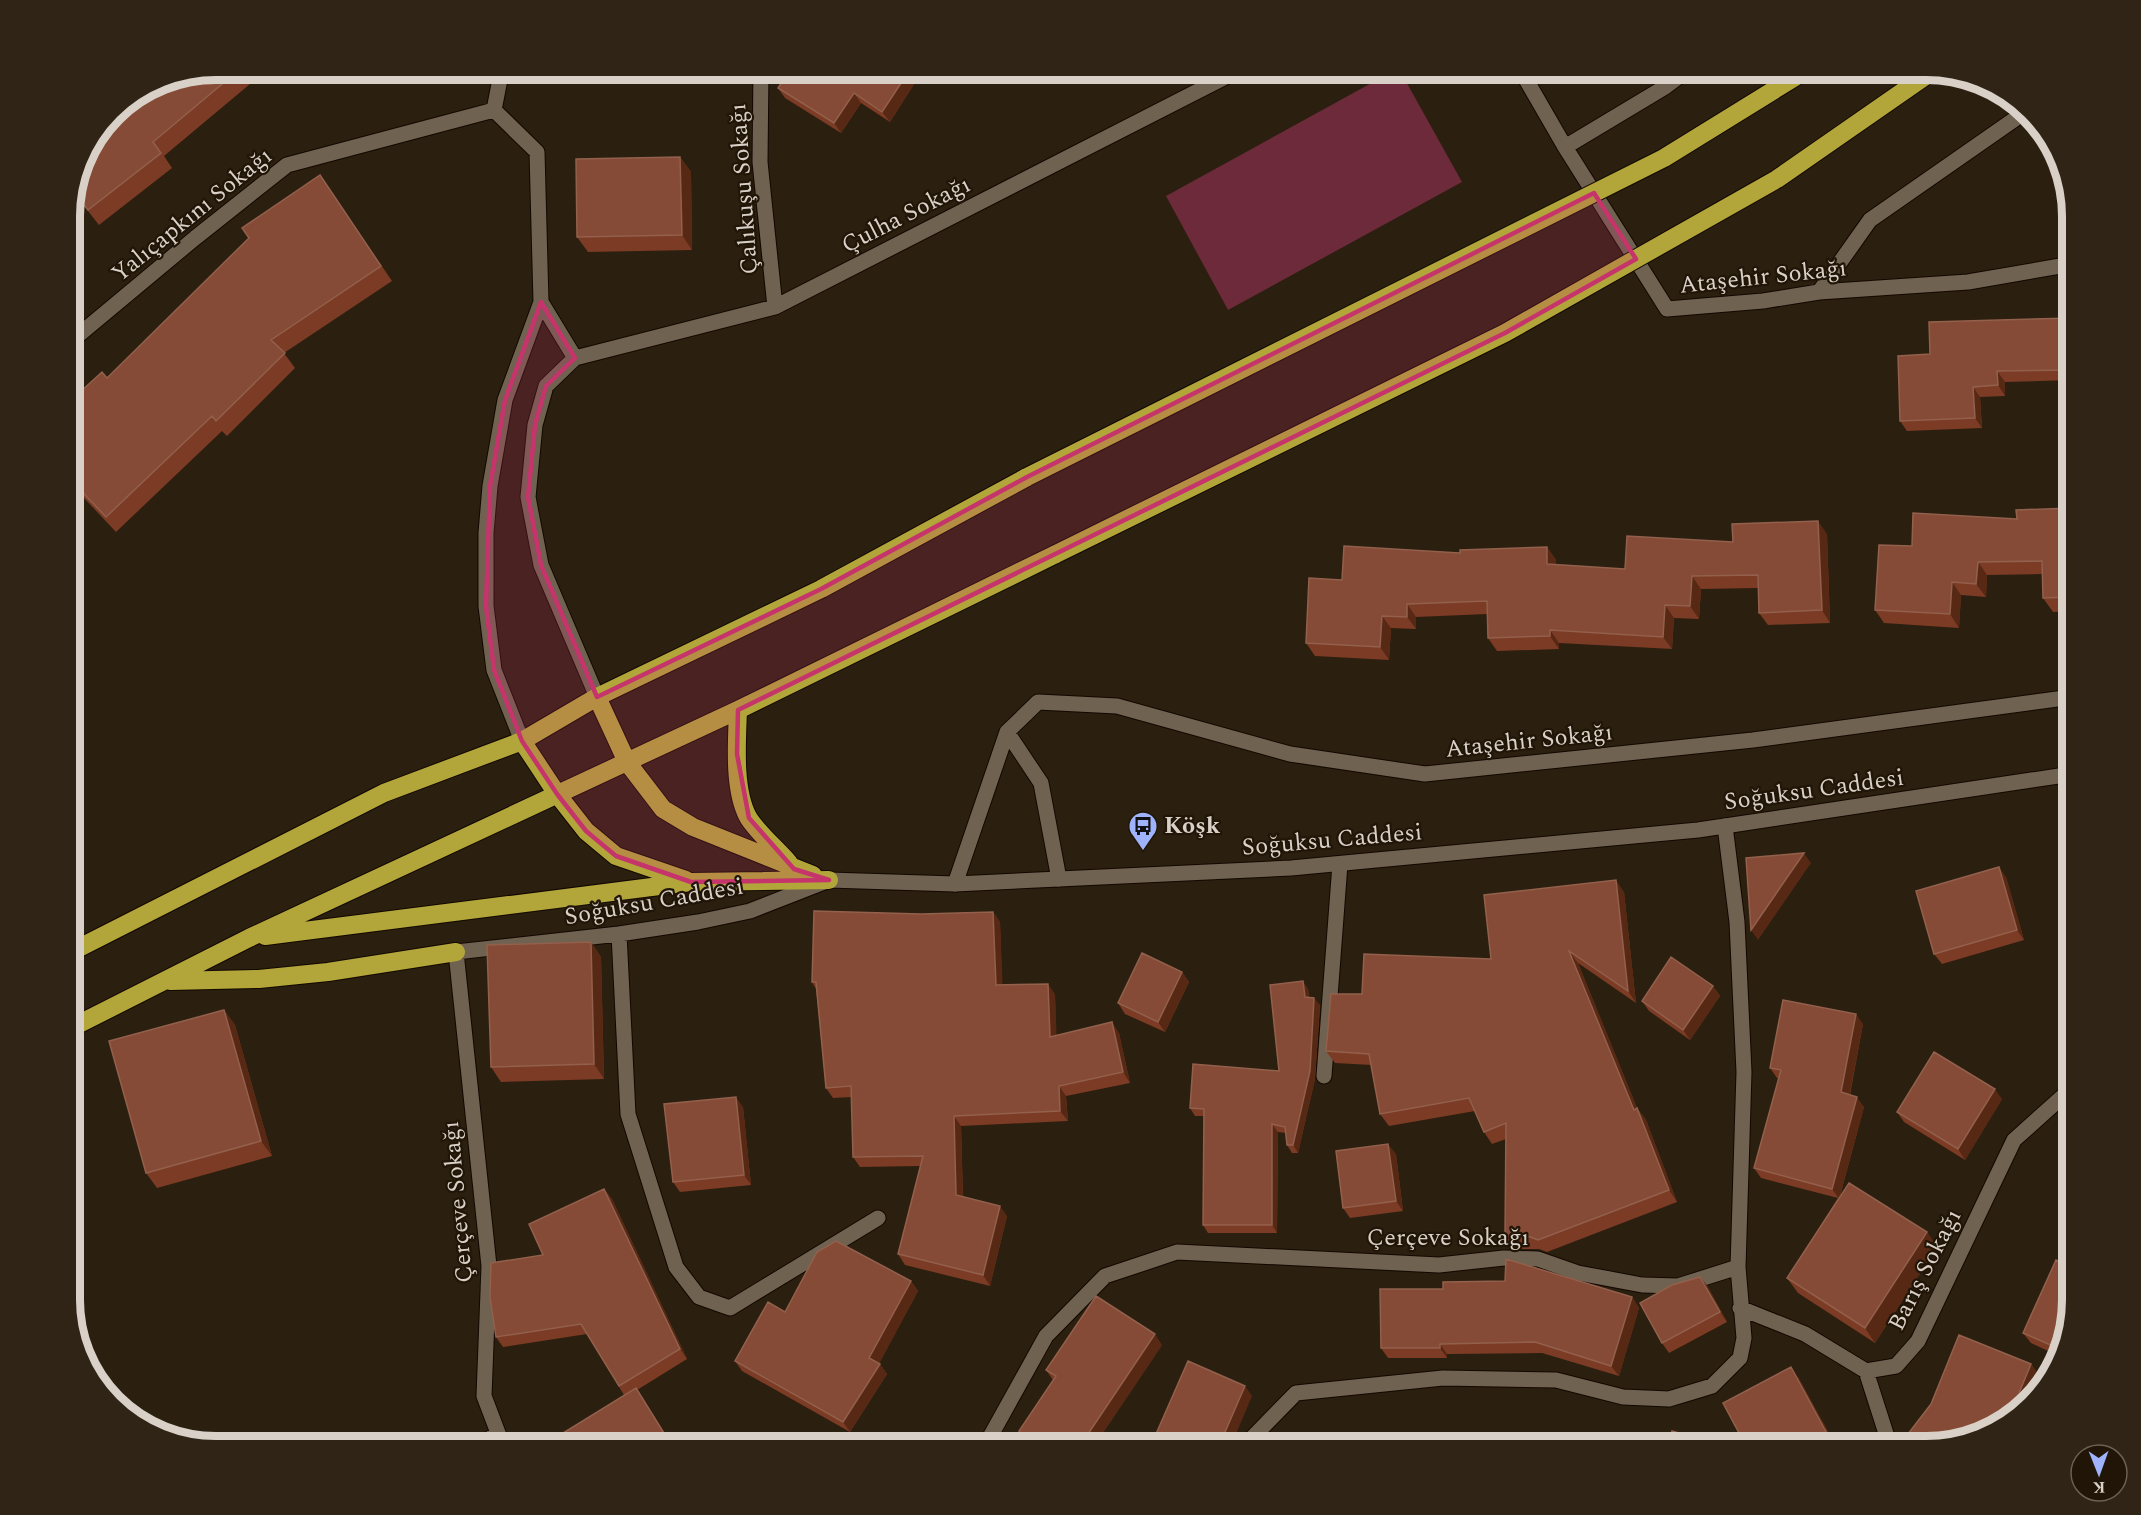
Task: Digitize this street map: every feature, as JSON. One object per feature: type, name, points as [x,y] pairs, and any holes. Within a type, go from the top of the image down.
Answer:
[{"type":"highway","points":[[80,947],[384,793],[522,741],[597,697],[821,590],[1027,477],[1664,158],[1790,80]]},
{"type":"highway","points":[[80,1024],[249,938],[738,710],[1505,333],[1777,179],[1920,80]]},
{"type":"highway","points":[[597,697],[627,762],[663,809],[693,827],[830,880]]},
{"type":"highway","points":[[738,710],[737,754],[741,797],[749,818],[794,868]]},
{"type":"highway","points":[[522,741],[557,794],[586,831],[616,856],[691,882]]},
{"type":"highway","points":[[249,938],[691,882],[830,880]]},
{"type":"highway","points":[[165,981],[259,979],[328,972],[456,952]]},
{"type":"street","points":[[499,80],[494,110],[537,152],[541,302],[505,400],[490,486],[486,533],[486,606],[494,670],[522,741]]},
{"type":"street","name":"Çalıkuşu Sokağı","points":[[760,80],[760,162],[775,307]]},
{"type":"street","name":"Çulha Sokağı","points":[[575,358],[775,307],[1219,80]]},
{"type":"street","name":"Ataşehir Sokağı","points":[[1526,80],[1565,147],[1667,309],[1763,301],[1819,292],[1968,282],[2062,266]]},
{"type":"street","points":[[1565,147],[1674,80]]},
{"type":"street","name":"Yalıçapkını Sokağı","points":[[80,334],[287,165],[494,110]]},
{"type":"street","points":[[1819,292],[1870,220],[2019,117]]},
{"type":"street","points":[[541,302],[575,358],[546,386],[535,425],[528,497],[542,565],[597,697]]},
{"type":"street","name":"Ataşehir Sokağı","points":[[1007,732],[1038,702],[1117,706],[1290,754],[1425,774],[1753,740],[2062,698]]},
{"type":"street","points":[[1007,732],[1041,783],[1059,879]]},
{"type":"street","points":[[955,884],[1007,732]]},
{"type":"street","name":"Soğuksu Caddesi","points":[[456,952],[619,934],[698,922],[750,910],[830,880],[955,884],[1340,864],[1725,826],[2062,775]]},
{"type":"street","points":[[1254,1436],[1296,1393],[1443,1378],[1556,1380],[1623,1397],[1669,1399],[1712,1386],[1740,1358],[1744,1338],[1738,1267],[1744,1072],[1737,922],[1725,826]]},
{"type":"street","points":[[1324,1076],[1340,864]]},
{"type":"street","points":[[619,934],[628,1114],[676,1267],[699,1297],[730,1308],[878,1218]]},
{"type":"street","name":"Çerçeve Sokağı","points":[[456,952],[489,1266],[484,1396],[499,1436]]},
{"type":"street","name":"Barış Sokağı","points":[[1866,1371],[1896,1366],[1918,1341],[2014,1140],[2062,1097]]},
{"type":"street","name":"Çerçeve Sokağı","points":[[991,1436],[1046,1336],[1105,1276],[1177,1251],[1439,1265],[1504,1258],[1538,1259],[1578,1273],[1642,1285],[1678,1286],[1738,1267]]},
{"type":"street","points":[[1740,1308],[1805,1334],[1866,1371],[1887,1436]]},
{"type":"highlighted area","points":[[1594,193],[1636,259],[1505,333],[738,710],[737,754],[749,818],[794,869],[829,880],[691,882],[616,856],[586,831],[557,794],[522,741],[494,670],[486,606],[490,486],[505,400],[541,302],[575,358],[546,386],[535,425],[528,497],[541,565],[597,697],[821,589],[1027,477]]},
{"type":"shaded area","points":[[1377,80],[1405,80],[1462,182],[1228,310],[1166,196]]},
{"type":"building","points":[[227,80],[153,142],[161,153],[88,210],[81,201],[84,180],[102,140],[119,119],[140,102],[163,90],[189,82]]},
{"type":"building","points":[[783,80],[903,80],[882,112],[854,93],[834,123],[778,88]]},
{"type":"building","points":[[680,157],[682,235],[577,237],[576,159]]},
{"type":"building","points":[[320,175],[381,266],[271,340],[285,353],[216,421],[212,416],[106,517],[80,490],[80,392],[102,372],[107,378],[249,238],[242,228]]},
{"type":"building","points":[[2062,318],[2062,370],[1997,371],[1998,385],[1973,387],[1975,418],[1900,421],[1898,356],[1930,354],[1929,322]]},
{"type":"building","points":[[2062,508],[2062,597],[2043,598],[2042,561],[1978,562],[1976,584],[1952,582],[1950,614],[1875,610],[1879,545],[1912,546],[1913,513],[2017,519],[2016,510]]},
{"type":"building","points":[[1818,521],[1822,610],[1759,613],[1758,575],[1692,576],[1690,606],[1665,605],[1663,637],[1550,630],[1550,636],[1488,638],[1487,601],[1407,604],[1407,617],[1382,616],[1380,647],[1306,643],[1309,578],[1342,580],[1344,546],[1460,553],[1460,550],[1547,547],[1547,564],[1625,569],[1627,536],[1733,542],[1732,524]]},
{"type":"building","points":[[1804,853],[1751,930],[1746,858]]},
{"type":"building","points":[[1999,867],[2017,930],[1934,954],[1916,891]]},
{"type":"building","points":[[1616,880],[1628,991],[1569,951],[1634,1110],[1637,1108],[1669,1190],[1538,1240],[1530,1237],[1505,1236],[1506,1123],[1484,1132],[1469,1098],[1380,1114],[1369,1054],[1326,1051],[1331,994],[1362,994],[1364,954],[1491,959],[1484,895]]},
{"type":"building","points":[[814,911],[921,914],[993,912],[996,985],[1048,984],[1050,1037],[1112,1022],[1123,1072],[1059,1086],[1060,1111],[954,1116],[956,1195],[1000,1206],[983,1275],[898,1254],[923,1156],[853,1157],[851,1086],[826,1088],[816,982],[812,982]]},
{"type":"building","points":[[591,942],[594,1064],[491,1067],[487,945]]},
{"type":"building","points":[[1142,953],[1182,972],[1158,1022],[1118,1003]]},
{"type":"building","points":[[1671,957],[1713,986],[1683,1030],[1642,1001]]},
{"type":"building","points":[[1303,981],[1305,997],[1314,998],[1310,1071],[1293,1145],[1287,1145],[1285,1127],[1272,1124],[1272,1225],[1203,1225],[1204,1109],[1190,1108],[1193,1064],[1279,1071],[1270,985]]},
{"type":"building","points":[[1783,1000],[1856,1014],[1841,1092],[1857,1097],[1832,1189],[1754,1168],[1781,1070],[1770,1068]]},
{"type":"building","points":[[224,1010],[261,1141],[146,1173],[109,1041]]},
{"type":"building","points":[[1934,1052],[1995,1089],[1958,1149],[1897,1112]]},
{"type":"building","points":[[736,1097],[744,1175],[673,1182],[664,1104]]},
{"type":"building","points":[[1388,1144],[1396,1201],[1343,1208],[1336,1151]]},
{"type":"building","points":[[1849,1183],[1927,1232],[1865,1328],[1787,1278]]},
{"type":"building","points":[[604,1189],[680,1349],[619,1386],[581,1324],[496,1337],[490,1297],[491,1263],[543,1255],[529,1224]]},
{"type":"building","points":[[836,1241],[911,1281],[869,1358],[880,1364],[843,1422],[735,1361],[768,1302],[785,1312],[817,1252]]},
{"type":"building","points":[[1506,1259],[1632,1297],[1611,1366],[1535,1342],[1440,1344],[1440,1348],[1381,1348],[1380,1289],[1443,1289],[1443,1282],[1505,1281]]},
{"type":"building","points":[[2056,1260],[2062,1263],[2062,1300],[2059,1326],[2053,1346],[2023,1333]]},
{"type":"building","points":[[1700,1277],[1720,1312],[1662,1343],[1640,1303],[1672,1285]]},
{"type":"building","points":[[1096,1296],[1155,1334],[1087,1436],[1026,1436],[1019,1431],[1056,1376],[1046,1370]]},
{"type":"building","points":[[1959,1335],[2031,1364],[2016,1401],[1986,1422],[1944,1434],[1906,1436],[1931,1404]]},
{"type":"building","points":[[1188,1361],[1245,1386],[1223,1436],[1155,1436]]},
{"type":"building","points":[[1791,1367],[1828,1436],[1741,1436],[1723,1403]]},
{"type":"building","points":[[636,1388],[666,1436],[558,1436]]},
{"type":"building","points":[[1672,1431],[1689,1436],[1670,1436]]},
{"type":"place","name":"Köşk","points":[[1143,852]]}]
